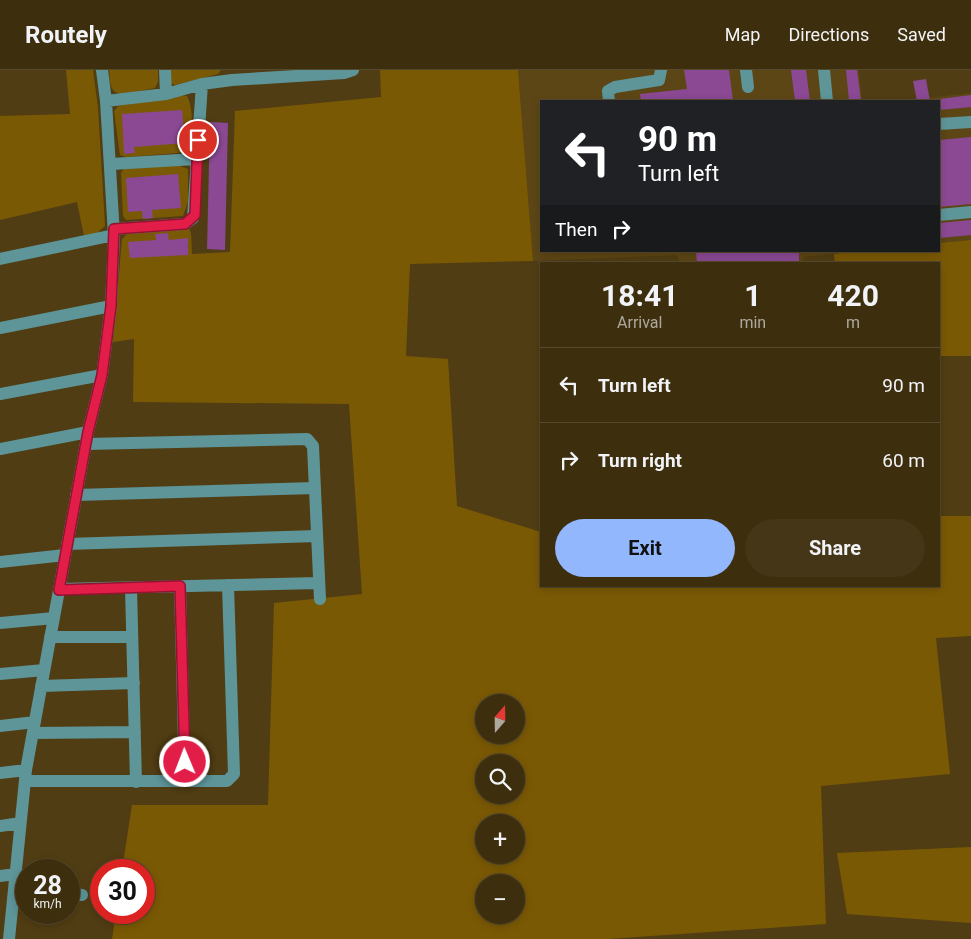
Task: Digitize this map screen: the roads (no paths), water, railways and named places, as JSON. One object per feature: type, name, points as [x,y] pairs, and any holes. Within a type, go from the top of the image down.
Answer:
[{"type":"street","points":[[16,859],[25,776],[76,495],[102,375],[111,306],[114,232],[111,164],[102,70]]},
{"type":"street","points":[[165,70],[166,94]]},
{"type":"street","points":[[106,101],[166,94],[232,75],[296,72],[344,73],[353,70]]},
{"type":"street","points":[[609,100],[608,92],[615,87],[659,80],[661,70]]},
{"type":"street","points":[[746,70],[748,87]]},
{"type":"street","points":[[824,70],[827,100]]},
{"type":"street","points":[[0,259],[114,232],[185,224],[191,221],[195,215],[196,159],[202,84]]},
{"type":"street","points":[[940,124],[971,122]]},
{"type":"street","points":[[111,164],[196,159]]},
{"type":"street","points":[[940,215],[971,212]]},
{"type":"street","points":[[0,328],[111,306]]},
{"type":"street","points":[[0,394],[102,375]]},
{"type":"street","points":[[0,449],[87,438],[306,439],[313,446],[320,599]]},
{"type":"street","points":[[76,495],[315,488]]},
{"type":"street","points":[[0,562],[66,550],[317,536]]},
{"type":"street","points":[[59,590],[319,583]]},
{"type":"street","points":[[0,773],[136,782],[227,781],[234,774],[228,585]]},
{"type":"street","points":[[180,586],[185,781]]},
{"type":"street","points":[[131,588],[136,782]]},
{"type":"street","points":[[0,623],[54,618]]},
{"type":"street","points":[[50,637],[132,637]]},
{"type":"street","points":[[0,674],[44,670]]},
{"type":"street","points":[[41,686],[134,683]]},
{"type":"street","points":[[0,726],[135,732]]},
{"type":"street","points":[[0,826],[20,824]]},
{"type":"street","points":[[0,876],[15,874]]},
{"type":"street","points":[[15,907],[7,933],[19,939]]}]
